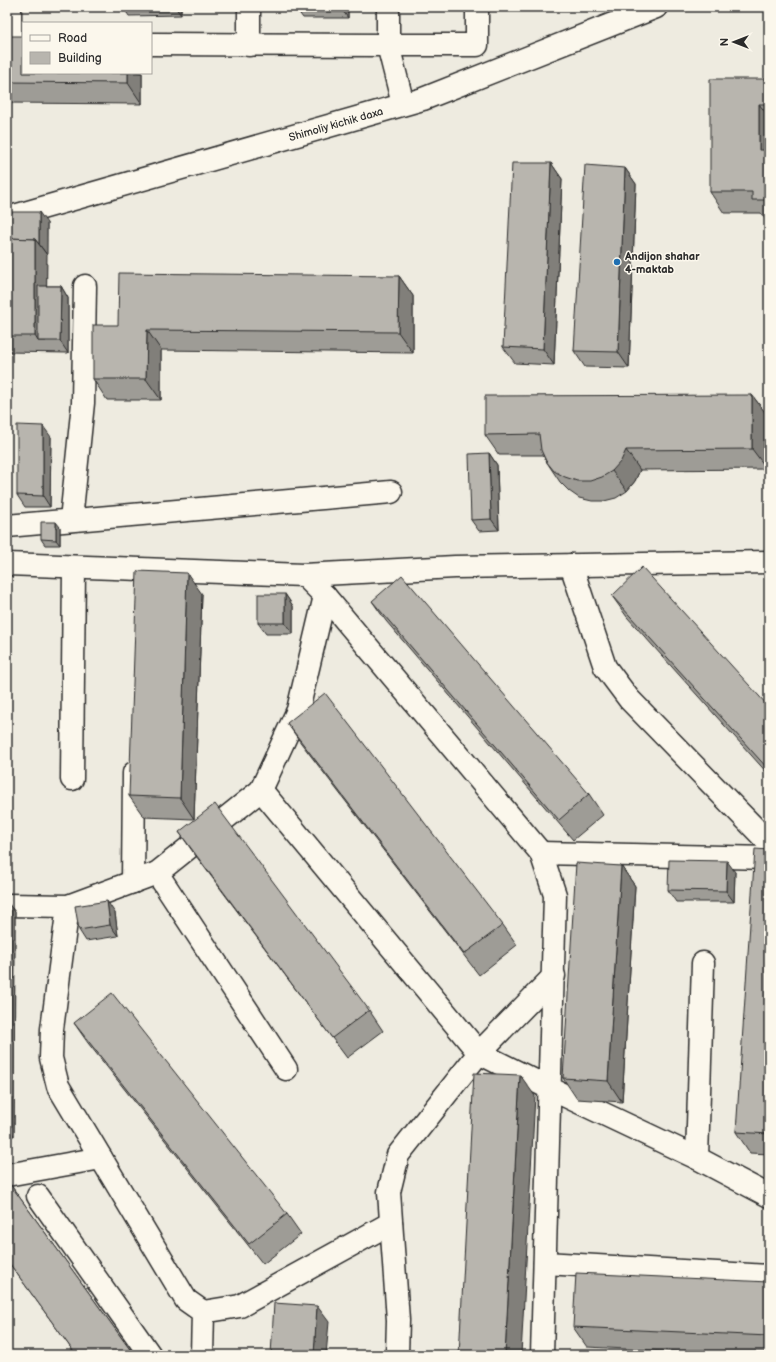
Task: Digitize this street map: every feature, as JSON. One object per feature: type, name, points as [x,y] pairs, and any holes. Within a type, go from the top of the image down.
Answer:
[{"type":"street","points":[[10,7],[13,43]]},
{"type":"street","points":[[249,7],[249,44]]},
{"type":"street","points":[[388,7],[388,46],[403,104]]},
{"type":"street","points":[[477,7],[477,46],[488,73]]},
{"type":"street","name":"Shimoliy kichik daxa","points":[[7,218],[423,98],[656,7]]},
{"type":"street","points":[[152,44],[477,46]]},
{"type":"street","points":[[70,520],[84,403],[85,286]]},
{"type":"street","points":[[7,526],[391,492]]},
{"type":"street","points":[[7,564],[304,575],[454,566],[769,562]]},
{"type":"street","points":[[571,565],[605,666],[629,699],[769,843]]},
{"type":"street","points":[[72,779],[74,567]]},
{"type":"street","points":[[136,569],[136,592]]},
{"type":"street","points":[[304,575],[325,596],[541,853],[555,895],[551,1090],[542,1355]]},
{"type":"street","points":[[7,905],[68,906],[157,873],[261,790],[298,710],[325,596]]},
{"type":"street","points":[[133,882],[134,757]]},
{"type":"street","points":[[261,790],[479,1053],[551,1090],[696,1158],[769,1196]]},
{"type":"street","points":[[541,853],[769,858]]},
{"type":"street","points":[[157,873],[286,1070]]},
{"type":"street","points":[[68,906],[52,1029],[51,1058],[58,1086],[186,1300],[203,1312],[240,1306],[391,1223]]},
{"type":"street","points":[[696,1158],[703,963]]},
{"type":"street","points":[[397,1355],[398,1320],[389,1192],[398,1155],[479,1053],[554,976]]},
{"type":"street","points":[[7,1175],[101,1158]]},
{"type":"street","points":[[38,1196],[150,1355]]},
{"type":"street","points":[[545,1264],[769,1276]]},
{"type":"street","points":[[202,1355],[203,1312]]},
{"type":"building","points":[[7,36],[22,36],[22,74],[128,74],[128,83],[7,82]]},
{"type":"building","points":[[710,79],[769,79],[769,104],[759,104],[759,150],[769,150],[769,200],[752,200],[752,192],[710,192]]},
{"type":"building","points":[[512,163],[551,163],[543,349],[503,347]]},
{"type":"building","points":[[585,165],[625,168],[618,352],[574,351]]},
{"type":"building","points":[[8,212],[39,212],[39,244],[35,239],[8,238]]},
{"type":"building","points":[[7,238],[35,239],[35,336],[7,336]]},
{"type":"building","points":[[119,273],[399,276],[398,332],[147,330],[146,379],[93,379],[93,325],[118,325]]},
{"type":"building","points":[[38,286],[61,286],[60,341],[38,341]]},
{"type":"building","points":[[752,395],[752,449],[626,450],[621,461],[612,471],[602,477],[590,481],[577,481],[554,471],[546,461],[541,450],[539,434],[485,435],[485,396]]},
{"type":"building","points":[[17,425],[43,426],[43,496],[17,495]]},
{"type":"building","points":[[489,453],[491,519],[471,520],[469,454]]},
{"type":"building","points":[[41,522],[56,522],[56,540],[41,539]]},
{"type":"building","points":[[642,567],[769,707],[769,770],[612,596]]},
{"type":"building","points":[[137,571],[187,573],[180,798],[129,796]]},
{"type":"building","points":[[402,575],[589,794],[559,820],[372,601]]},
{"type":"building","points":[[258,594],[285,594],[285,623],[258,623]]},
{"type":"building","points":[[325,693],[503,925],[464,954],[287,723]]},
{"type":"building","points":[[215,804],[369,1010],[332,1038],[179,832]]},
{"type":"building","points":[[755,849],[769,850],[769,1134],[736,1132]]},
{"type":"building","points":[[669,860],[727,861],[726,891],[668,890]]},
{"type":"building","points":[[576,863],[621,866],[608,1081],[563,1078]]},
{"type":"building","points":[[107,901],[110,925],[79,930],[75,906]]},
{"type":"building","points":[[112,993],[287,1214],[249,1244],[74,1023]]},
{"type":"building","points":[[474,1073],[520,1075],[505,1355],[459,1355]]},
{"type":"building","points":[[7,1180],[134,1355],[76,1355],[7,1260]]},
{"type":"building","points":[[576,1273],[769,1282],[769,1336],[573,1327]]},
{"type":"building","points":[[274,1303],[317,1306],[314,1355],[271,1355]]},
{"type":"place","name":"Andijon shahar 4-maktab","points":[[617,262]]}]
